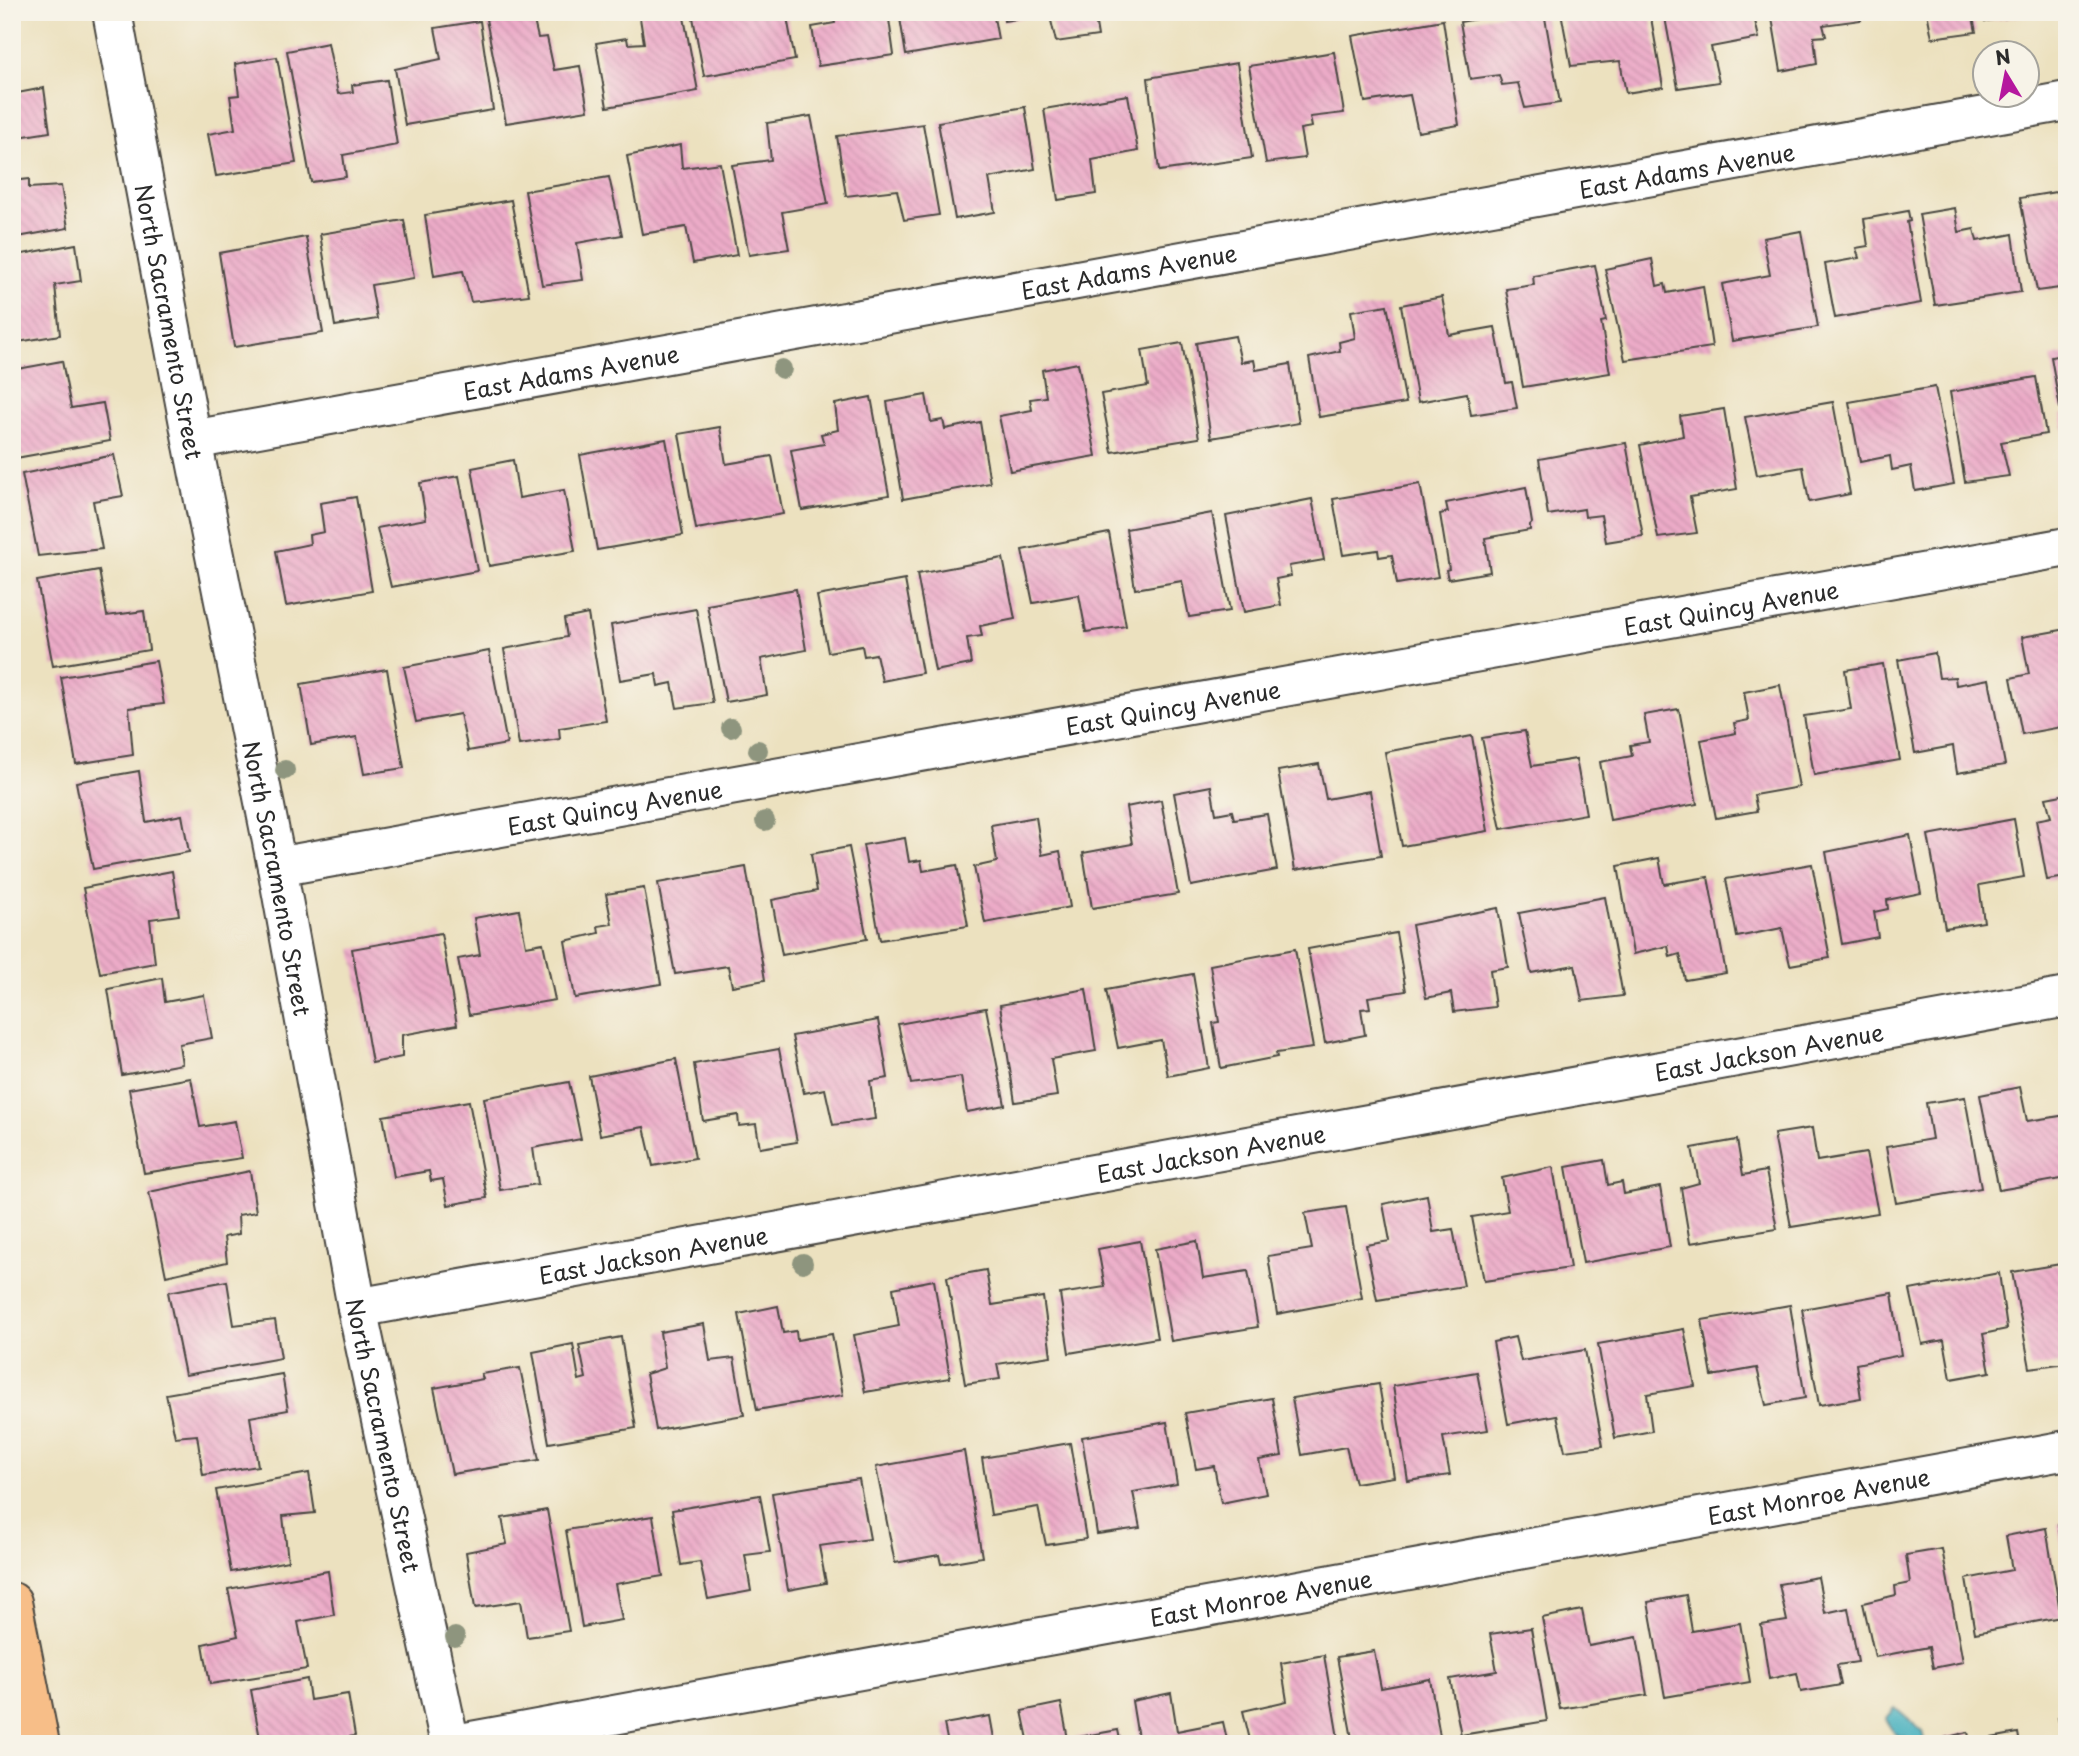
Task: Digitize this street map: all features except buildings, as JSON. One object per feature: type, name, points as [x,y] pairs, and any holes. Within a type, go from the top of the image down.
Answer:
[{"type":"highway","points":[[12,1602],[40,1744]]},
{"type":"street","name":"North Sacramento Street","points":[[112,12],[192,440],[277,867],[357,1308],[453,1744]]},
{"type":"street","name":"East Adams Avenue","points":[[192,440],[2067,101]]},
{"type":"street","name":"East Quincy Avenue","points":[[277,867],[2067,547]]},
{"type":"street","name":"East Jackson Avenue","points":[[357,1308],[2067,997]]},
{"type":"street","name":"East Monroe Avenue","points":[[453,1744],[2067,1450]]},
{"type":"water","points":[[1895,1708],[1922,1731],[1925,1744],[1902,1744],[1886,1719]]}]
